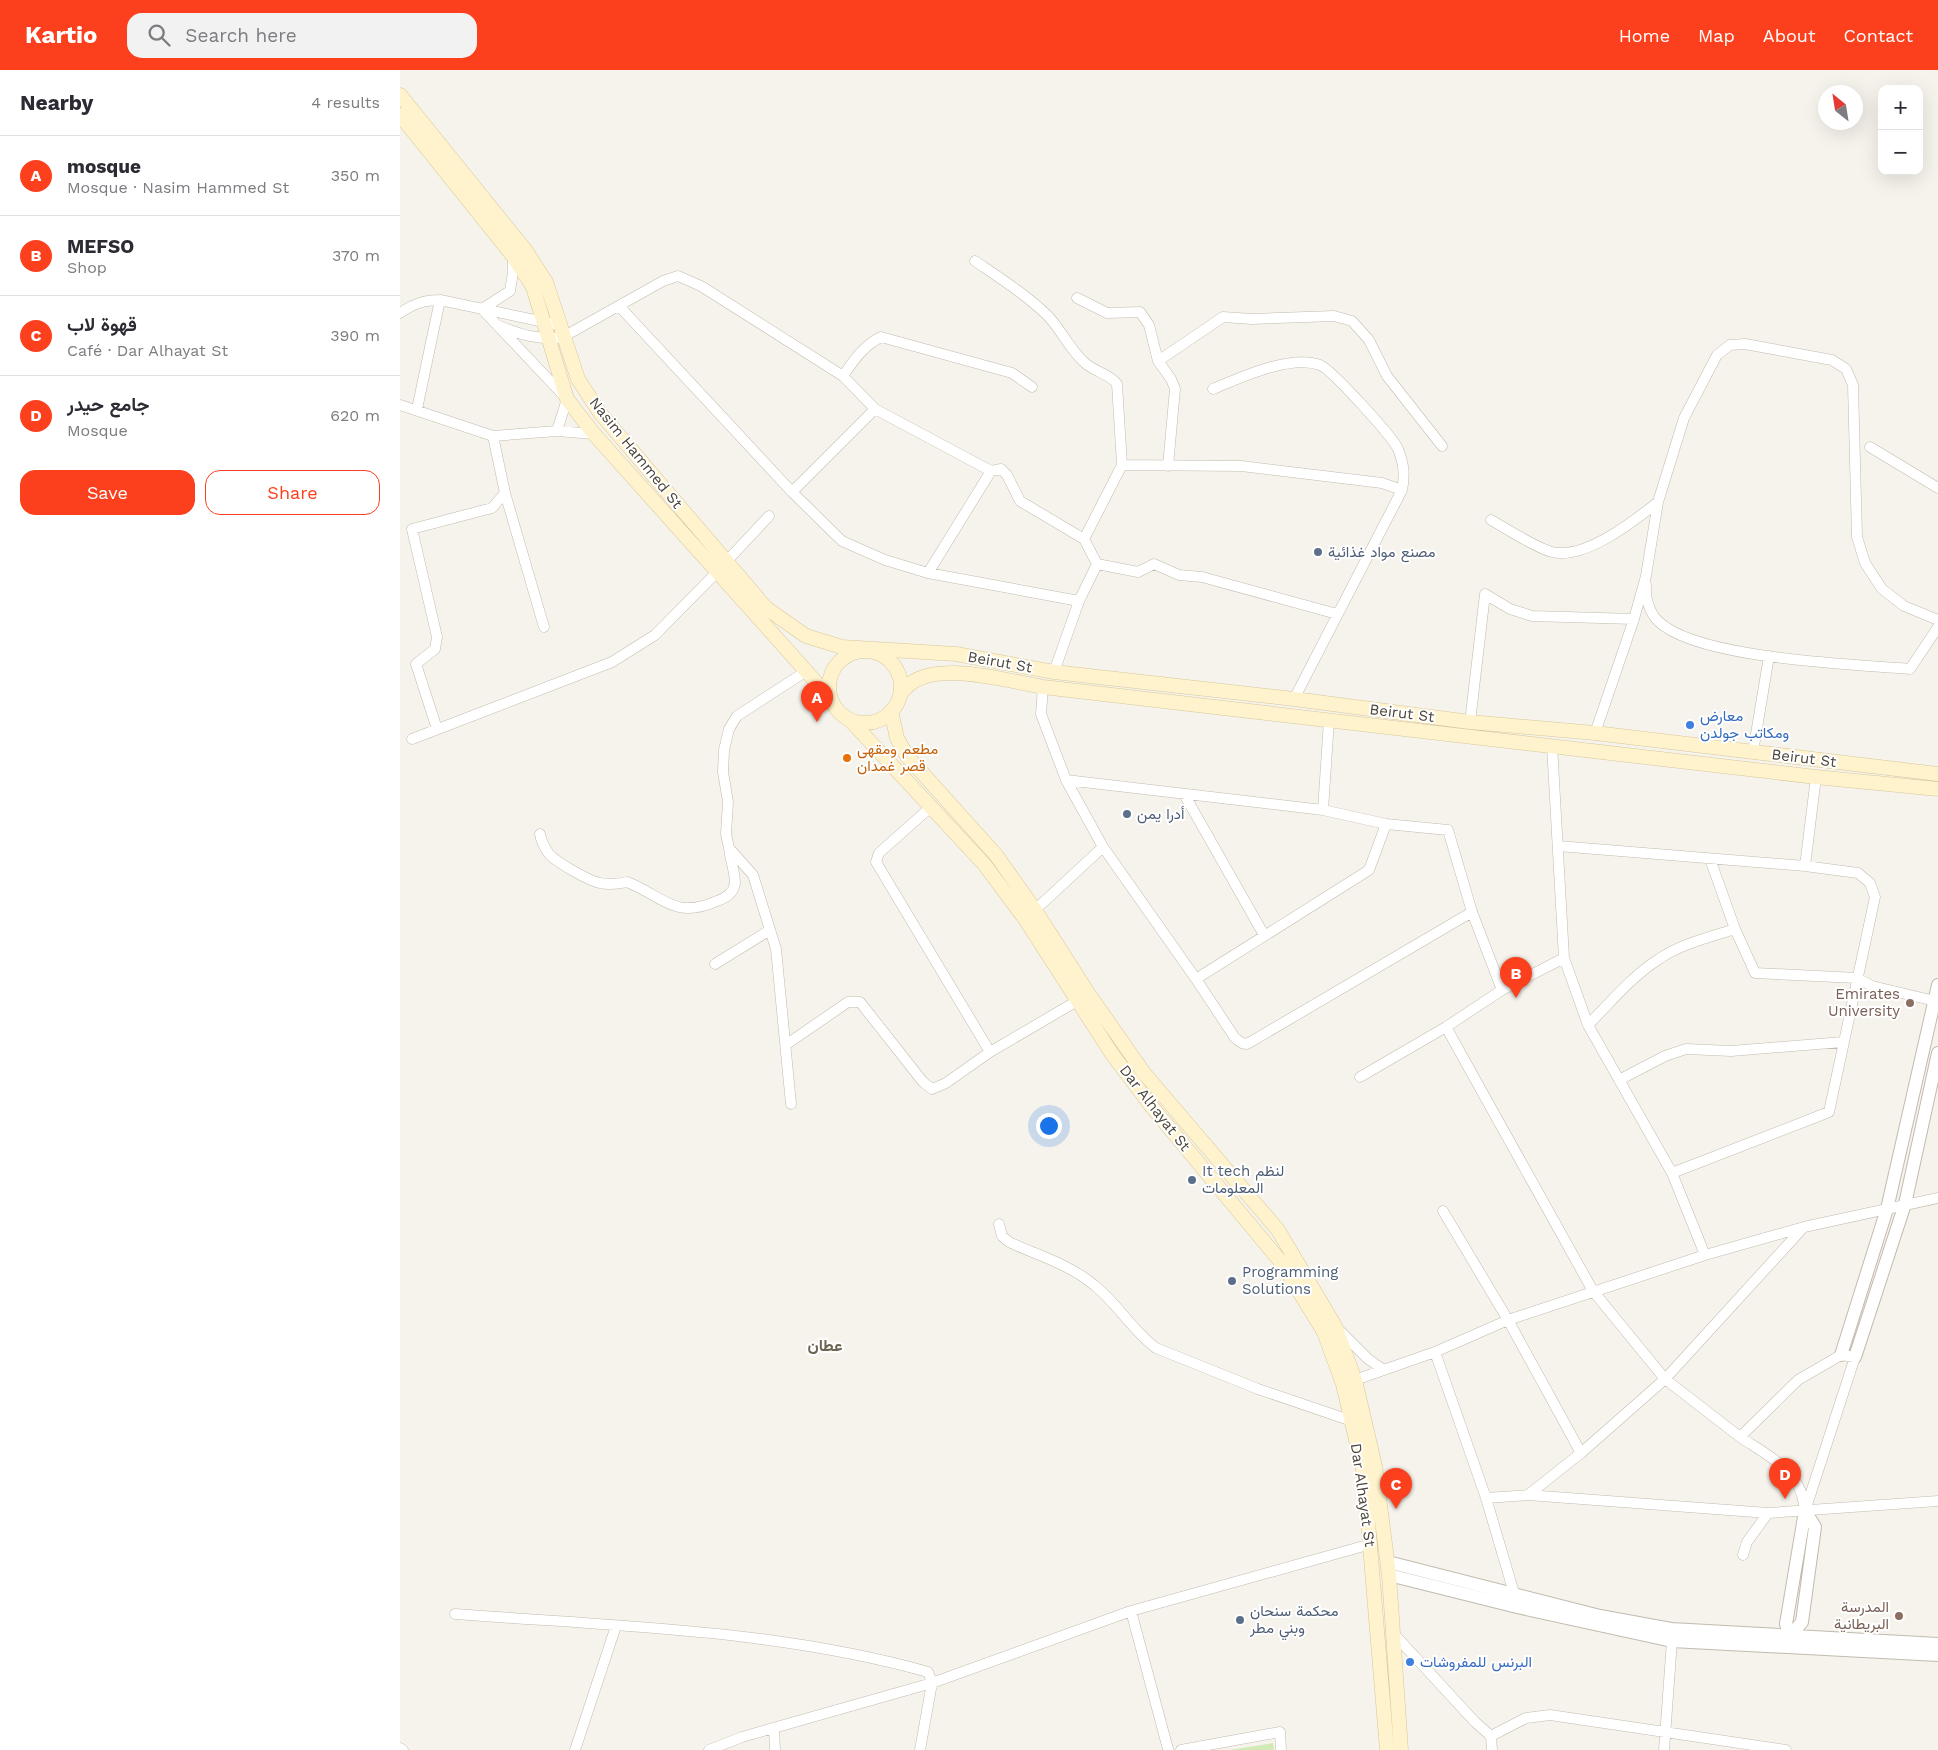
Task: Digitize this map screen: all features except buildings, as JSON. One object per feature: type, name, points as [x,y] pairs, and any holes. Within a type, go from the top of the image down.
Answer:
[{"type":"main road","name":"Nasim Hammed St","points":[[400,95],[526,250],[546,282],[578,379],[600,412],[805,672],[831,699]]},
{"type":"main road","name":"Nasim Hammed St","points":[[400,115],[513,256],[533,287],[542,322],[568,399],[594,434],[722,567],[766,608],[806,636],[842,647],[867,650]]},
{"type":"main road","name":"Beirut St","points":[[867,650],[912,650],[956,654],[1054,672],[1277,705],[1329,720],[1660,757],[1816,777],[1938,789]]},
{"type":"main road","points":[[867,650],[890,660],[897,670],[901,682],[901,694],[892,711],[872,722],[860,723],[849,719],[835,707],[831,699],[829,687],[830,676],[836,665],[845,657],[867,650]]},
{"type":"main road","name":"Beirut St","points":[[901,694],[905,686],[922,676],[935,672],[952,672],[1043,687],[1277,705],[1294,699],[1470,722],[1595,733],[1938,774]]},
{"type":"main road","name":"Dar Alhayat St","points":[[892,711],[897,738],[907,756],[996,855],[1077,1001],[1152,1107],[1281,1262],[1324,1332],[1335,1357],[1389,1569],[1401,1750]]},
{"type":"main road","name":"Dar Alhayat St","points":[[849,719],[932,806],[1030,914],[1144,1073],[1278,1230],[1335,1326],[1355,1380],[1374,1466],[1371,1544],[1387,1750]]},
{"type":"main road","points":[[1660,757],[1661,742]]},
{"type":"street","points":[[482,309],[510,291],[513,256]]},
{"type":"street","points":[[975,261],[1022,294],[1048,316],[1085,363],[1114,380],[1117,384],[1122,465],[1084,539]]},
{"type":"street","points":[[497,325],[520,334],[548,339],[561,331],[619,306],[663,281],[678,276],[700,286],[843,376],[875,408],[991,471],[1001,469],[1020,501],[1084,539],[1097,564]]},
{"type":"street","points":[[1077,298],[1107,313],[1140,312],[1149,325],[1158,361],[1172,379],[1175,389],[1168,466]]},
{"type":"street","points":[[400,314],[412,305],[426,300],[440,300],[542,322],[561,331]]},
{"type":"street","points":[[418,410],[440,300]]},
{"type":"street","points":[[619,306],[792,492],[842,541],[886,560],[928,572],[1079,601]]},
{"type":"street","points":[[482,309],[568,399],[557,431]]},
{"type":"street","points":[[1158,361],[1222,317],[1252,319],[1334,316],[1352,321],[1368,340],[1387,376],[1442,446]]},
{"type":"street","points":[[843,376],[860,352],[870,342],[881,338],[1012,373],[1032,387]]},
{"type":"street","points":[[1595,733],[1634,619],[1646,576],[1658,502],[1684,418],[1717,355],[1730,345],[1745,344],[1832,360],[1846,369],[1853,385],[1857,537],[1865,563],[1882,589],[1904,606],[1938,620]]},
{"type":"street","points":[[1213,389],[1260,370],[1296,363],[1320,365],[1345,388],[1397,448],[1405,472],[1402,490],[1294,699]]},
{"type":"street","points":[[400,405],[493,436],[557,431],[594,434]]},
{"type":"street","points":[[792,492],[875,408]]},
{"type":"street","points":[[493,436],[505,493],[544,627]]},
{"type":"street","points":[[1870,447],[1938,488]]},
{"type":"street","points":[[1122,465],[1258,467],[1382,484],[1402,490]]},
{"type":"street","points":[[928,572],[991,471]]},
{"type":"street","points":[[437,729],[416,664],[435,650],[437,637],[412,529],[492,508],[505,493]]},
{"type":"street","points":[[1491,520],[1551,552],[1568,552],[1610,537],[1658,502]]},
{"type":"street","points":[[412,739],[612,662],[655,635],[769,516]]},
{"type":"street","points":[[1097,564],[1138,572],[1154,564],[1179,575],[1202,577],[1337,614]]},
{"type":"street","points":[[1054,672],[1079,601],[1097,564]]},
{"type":"street","points":[[1646,576],[1646,593],[1649,608],[1656,620],[1664,626],[1703,645],[1769,656],[1910,669],[1938,627]]},
{"type":"street","points":[[1470,722],[1486,594],[1510,609],[1532,616],[1634,619]]},
{"type":"street","points":[[1753,752],[1769,656]]},
{"type":"street","points":[[540,834],[541,841],[550,856],[583,876],[599,883],[615,885],[627,882],[656,899],[680,907],[695,909],[726,898],[732,891],[735,883],[726,834],[728,802],[723,772],[724,750],[729,728],[737,716],[805,672]]},
{"type":"street","points":[[1043,687],[1041,714],[1066,780],[1103,847],[1235,1038],[1242,1043],[1247,1044],[1472,912]]},
{"type":"street","points":[[1323,810],[1329,720]]},
{"type":"street","points":[[1552,746],[1564,958],[1588,1025],[1672,1173],[1705,1255]]},
{"type":"street","points":[[1805,866],[1816,777]]},
{"type":"street","points":[[1066,780],[1323,810],[1386,824],[1448,830],[1472,912],[1502,990]]},
{"type":"street","points":[[1184,794],[1264,936]]},
{"type":"street","points":[[932,806],[878,853],[876,862],[990,1052]]},
{"type":"street","points":[[1196,979],[1369,870],[1386,824]]},
{"type":"street","points":[[1558,846],[1805,866],[1858,873],[1870,883],[1875,897],[1829,1112],[1672,1173]]},
{"type":"street","points":[[1030,914],[1103,847]]},
{"type":"street","points":[[729,848],[752,875],[776,949],[791,1104]]},
{"type":"street","points":[[1710,859],[1735,929],[1755,973],[1857,978],[1872,986],[1936,1002]]},
{"type":"street","points":[[1588,1025],[1642,971],[1660,958],[1676,950],[1735,929]]},
{"type":"street","points":[[715,964],[770,930]]},
{"type":"street","points":[[1360,1077],[1446,1027],[1502,990],[1564,958]]},
{"type":"street","points":[[1841,1355],[1887,1209],[1936,1002],[1938,985]]},
{"type":"street","points":[[786,1044],[854,1000],[860,1002],[923,1082],[932,1089],[946,1083],[990,1052],[1077,1001]]},
{"type":"street","points":[[1446,1027],[1593,1291],[1664,1379],[1740,1437],[1787,1469],[1803,1492],[1805,1511],[1815,1527],[1802,1622],[1790,1642]]},
{"type":"street","points":[[1619,1080],[1665,1056],[1686,1049],[1732,1051],[1843,1042]]},
{"type":"street","points":[[1805,1511],[1906,1204],[1938,1053]]},
{"type":"street","points":[[1355,1380],[1435,1352],[1508,1320],[1705,1255],[1804,1227],[1938,1198]]},
{"type":"street","points":[[1443,1211],[1508,1320],[1581,1453]]},
{"type":"street","points":[[999,1224],[1002,1236],[1009,1242],[1064,1264],[1095,1285],[1142,1337],[1156,1348],[1258,1389],[1352,1421]]},
{"type":"street","points":[[1528,1495],[1581,1453],[1664,1379],[1804,1227]]},
{"type":"street","points":[[1335,1326],[1368,1359],[1384,1370]]},
{"type":"street","points":[[1435,1352],[1486,1498],[1514,1593]]},
{"type":"street","points":[[1740,1437],[1798,1380],[1841,1355],[1855,1358]]},
{"type":"street","points":[[1486,1498],[1528,1495],[1768,1513],[1938,1501]]},
{"type":"street","points":[[1743,1555],[1747,1542],[1768,1513]]},
{"type":"street","points":[[709,1750],[742,1737],[932,1683],[1130,1611],[1371,1544]]},
{"type":"street","points":[[1389,1569],[1514,1593],[1600,1616],[1670,1629],[1938,1656]]},
{"type":"street","points":[[1389,1569],[1526,1609],[1672,1641],[1938,1644]]},
{"type":"street","points":[[1130,1611],[1169,1750]]},
{"type":"street","points":[[454,1614],[746,1637],[886,1660],[928,1672],[932,1683],[920,1750]]},
{"type":"street","points":[[575,1750],[616,1626]]},
{"type":"street","points":[[1393,1633],[1475,1722],[1492,1736]]},
{"type":"street","points":[[1664,1750],[1672,1641]]},
{"type":"street","points":[[1492,1736],[1526,1718],[1550,1714],[1786,1750]]},
{"type":"street","points":[[774,1729],[775,1750]]},
{"type":"street","points":[[1181,1750],[1280,1732],[1281,1750]]},
{"type":"street","points":[[1492,1736],[1492,1750]]},
{"type":"green space","points":[[1273,1743],[1274,1750],[1230,1750]]},
{"type":"place","name":"مصنع مواد غذائية","points":[[1318,552]]},
{"type":"place","name":"mosque","points":[[817,722]]},
{"type":"place","name":"معارض ومكاتب جولدن","points":[[1690,725]]},
{"type":"place","name":"مطعم ومقهى قصر غمدان","points":[[847,758]]},
{"type":"place","name":"أدرا يمن","points":[[1127,814]]},
{"type":"place","name":"MEFSO","points":[[1516,998]]},
{"type":"place","name":"Emirates University","points":[[1910,1003]]},
{"type":"place","name":"It tech لنظم المعلومات","points":[[1192,1180]]},
{"type":"place","name":"Programming Solutions","points":[[1232,1281]]},
{"type":"place","name":"جامع حيدر","points":[[1785,1499]]},
{"type":"place","name":"قهوة لاب","points":[[1396,1509]]},
{"type":"place","name":"المدرسة البريطانية","points":[[1899,1616]]},
{"type":"place","name":"محكمة سنحان وبني مطر","points":[[1240,1620]]},
{"type":"place","name":"البرنس للمفروشات","points":[[1410,1662]]},
{"type":"district","name":"عطان","points":[[825,1345]]}]
